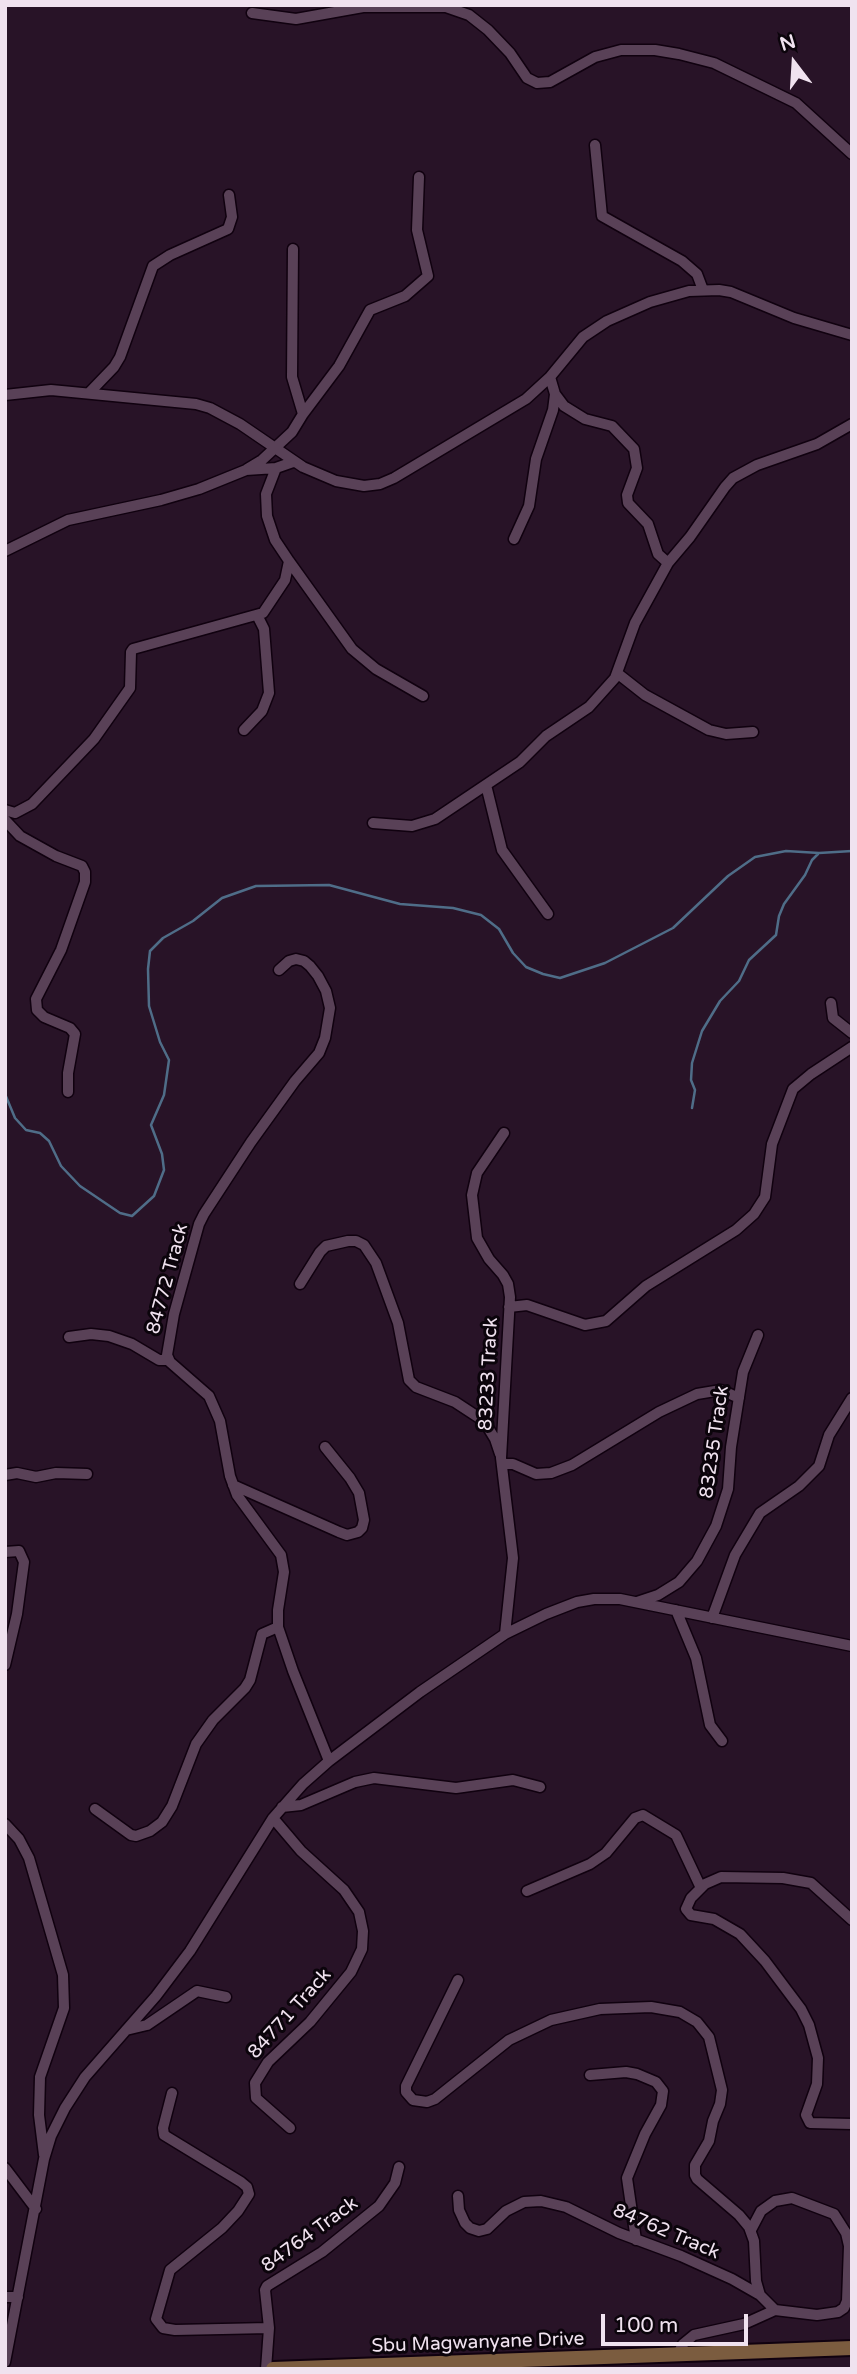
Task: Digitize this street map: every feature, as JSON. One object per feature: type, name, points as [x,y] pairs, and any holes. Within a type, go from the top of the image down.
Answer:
[{"type":"main road","name":"Sbu Magwanyane Drive","points":[[273,2369],[441,2366],[852,2348]]},
{"type":"street","points":[[252,13],[296,19],[363,7],[446,7],[469,15],[488,30],[510,53],[527,78],[537,83],[550,82],[595,57],[621,50],[655,50],[679,54],[714,63],[796,103],[852,154]]},
{"type":"street","points":[[595,145],[602,216],[682,261],[697,274],[703,290]]},
{"type":"street","points":[[5,551],[68,520],[182,494],[246,470],[275,449],[297,426],[339,366],[370,310],[405,296],[428,276],[416,230],[420,202],[419,177]]},
{"type":"street","points":[[89,393],[120,357],[153,266],[170,255],[228,229],[232,217],[229,195]]},
{"type":"street","points":[[293,249],[292,377],[303,414]]},
{"type":"street","points":[[5,395],[51,390],[197,404],[240,424],[293,461],[318,474],[353,485],[380,484],[526,399],[550,377],[583,337],[607,321],[674,294],[703,290],[731,292],[778,313],[852,335]]},
{"type":"street","points":[[550,377],[555,394],[564,406],[577,415],[612,426],[634,449],[637,468],[627,495],[628,503],[648,524],[657,554],[668,563]]},
{"type":"street","points":[[514,539],[529,506],[536,459],[553,410],[555,394]]},
{"type":"street","points":[[373,823],[402,827],[424,823],[443,814],[520,762],[559,726],[598,700],[617,673],[635,622],[668,563],[733,478],[757,465],[817,444],[852,424]]},
{"type":"street","points":[[246,470],[276,468],[293,461]]},
{"type":"street","points":[[276,468],[266,494],[267,516],[275,540],[352,649],[376,669],[423,696]]},
{"type":"street","points":[[5,810],[15,813],[32,804],[94,739],[130,688],[133,649],[267,610],[282,587],[289,561]]},
{"type":"street","points":[[244,730],[262,710],[269,693],[264,629],[257,615]]},
{"type":"street","points":[[617,673],[645,695],[709,730],[726,734],[753,732]]},
{"type":"street","points":[[486,785],[502,850],[548,914]]},
{"type":"street","points":[[5,820],[20,836],[56,856],[82,866],[85,872],[85,882],[61,950],[36,999],[37,1010],[44,1017],[70,1028],[75,1034],[68,1073],[68,1092]]},
{"type":"street","name":"84772 Track","points":[[279,970],[289,961],[296,959],[310,966],[318,976],[326,991],[330,1008],[325,1038],[318,1053],[246,1150],[199,1224],[167,1350],[169,1360],[209,1396],[220,1421],[233,1485],[243,1505],[281,1555],[284,1573],[278,1627],[329,1760]]},
{"type":"street","points":[[831,1003],[836,1021],[852,1033]]},
{"type":"street","points":[[509,1307],[527,1305],[585,1325],[606,1321],[646,1286],[736,1230],[754,1214],[765,1196],[772,1144],[793,1089],[852,1047]]},
{"type":"street","name":"83233 Track","points":[[504,1133],[477,1173],[472,1208],[477,1238],[482,1249],[508,1284],[502,1461],[513,1558],[505,1634]]},
{"type":"street","points":[[300,1284],[326,1246],[348,1241],[364,1245],[376,1263],[398,1323],[409,1380],[416,1387],[455,1402],[485,1422],[495,1438],[502,1461],[536,1474],[551,1473],[572,1465],[659,1412],[697,1394],[721,1390],[738,1398]]},
{"type":"street","points":[[69,1337],[101,1334],[132,1344],[159,1360],[169,1360]]},
{"type":"street","name":"83235 Track","points":[[637,1602],[679,1582],[697,1562],[716,1526],[728,1489],[731,1447],[743,1372],[758,1335]]},
{"type":"street","points":[[712,1618],[734,1555],[746,1535],[763,1509],[799,1486],[819,1466],[830,1435],[852,1398]]},
{"type":"street","points":[[233,1485],[346,1535],[358,1532],[364,1520],[359,1493],[325,1447]]},
{"type":"street","points":[[5,1475],[17,1473],[36,1477],[55,1473],[87,1474]]},
{"type":"street","points":[[5,1552],[19,1552],[24,1562],[17,1614],[5,1665]]},
{"type":"street","points":[[5,2362],[44,2159],[57,2122],[72,2094],[156,1996],[190,1951],[273,1818],[329,1760],[420,1692],[505,1634],[577,1602],[608,1599],[637,1602],[852,1646]]},
{"type":"street","points":[[676,1610],[696,1658],[712,1731],[722,1741]]},
{"type":"street","points":[[96,1809],[136,1836],[150,1831],[162,1822],[172,1806],[196,1744],[213,1720],[245,1688],[262,1634],[278,1627]]},
{"type":"street","points":[[282,1807],[301,1805],[374,1778],[456,1788],[513,1780],[540,1787]]},
{"type":"street","points":[[527,1891],[590,1864],[606,1853],[635,1818],[643,1815],[676,1835],[701,1888]]},
{"type":"street","name":"84771 Track","points":[[273,1818],[301,1851],[344,1890],[359,1912],[363,1931],[362,1949],[351,1972],[310,2022],[268,2062],[256,2083],[254,2094],[259,2103],[290,2128]]},
{"type":"street","points":[[5,1824],[19,1839],[29,1858],[64,1975],[64,2008],[40,2077],[39,2115],[44,2159]]},
{"type":"street","points":[[852,1920],[815,1886],[805,1881],[729,1876],[713,1880],[701,1888],[687,1905],[687,1913],[714,1919],[740,1934],[785,1986],[809,2025],[815,2043],[819,2072],[806,2115],[807,2120],[814,2125],[852,2124]]},
{"type":"street","points":[[458,1980],[406,2085],[408,2096],[419,2102],[435,2099],[509,2040],[551,2020],[600,2009],[650,2007],[680,2012],[697,2022],[709,2037],[722,2090],[709,2141],[695,2165],[695,2175],[745,2221],[751,2230],[760,2295]]},
{"type":"street","points":[[126,2030],[147,2025],[197,1991],[226,1997]]},
{"type":"street","points":[[590,2075],[612,2072],[637,2074],[656,2082],[663,2091],[661,2105],[645,2134],[627,2178],[636,2240]]},
{"type":"street","points":[[173,2093],[163,2127],[164,2135],[242,2182],[247,2187],[248,2194],[238,2211],[222,2228],[170,2270],[156,2315],[159,2325],[176,2330],[268,2328],[266,2369]]},
{"type":"street","name":"84764 Track","points":[[268,2328],[265,2290],[270,2284],[322,2252],[379,2206],[394,2183],[400,2167]]},
{"type":"street","points":[[5,2168],[36,2209]]},
{"type":"street","name":"84762 Track","points":[[458,2196],[461,2216],[474,2230],[484,2230],[516,2206],[535,2200],[566,2207],[636,2240],[681,2256],[732,2279],[760,2295],[775,2310]]},
{"type":"street","points":[[678,2354],[694,2335],[744,2325],[775,2310],[817,2315],[838,2312],[844,2308],[847,2301],[849,2246],[846,2233],[834,2214],[792,2198],[775,2201],[761,2211],[751,2230]]},
{"type":"street","points":[[5,2297],[18,2297]]},
{"type":"waterway","points":[[5,1094],[15,1118],[26,1130],[40,1133],[49,1141],[61,1166],[80,1186],[120,1213],[132,1216],[154,1196],[164,1170],[162,1154],[151,1125],[164,1095],[169,1060],[160,1042],[149,1006],[150,951],[163,938],[193,921],[222,898],[256,886],[329,885],[400,904],[453,908],[481,915],[499,929],[513,953],[526,967],[560,978],[605,963],[673,928],[728,876],[755,857],[786,851],[852,851]]},
{"type":"waterway","points":[[692,1108],[695,1090],[691,1080],[692,1063],[702,1031],[720,1001],[739,981],[749,960],[776,935],[784,904],[818,854]]}]
